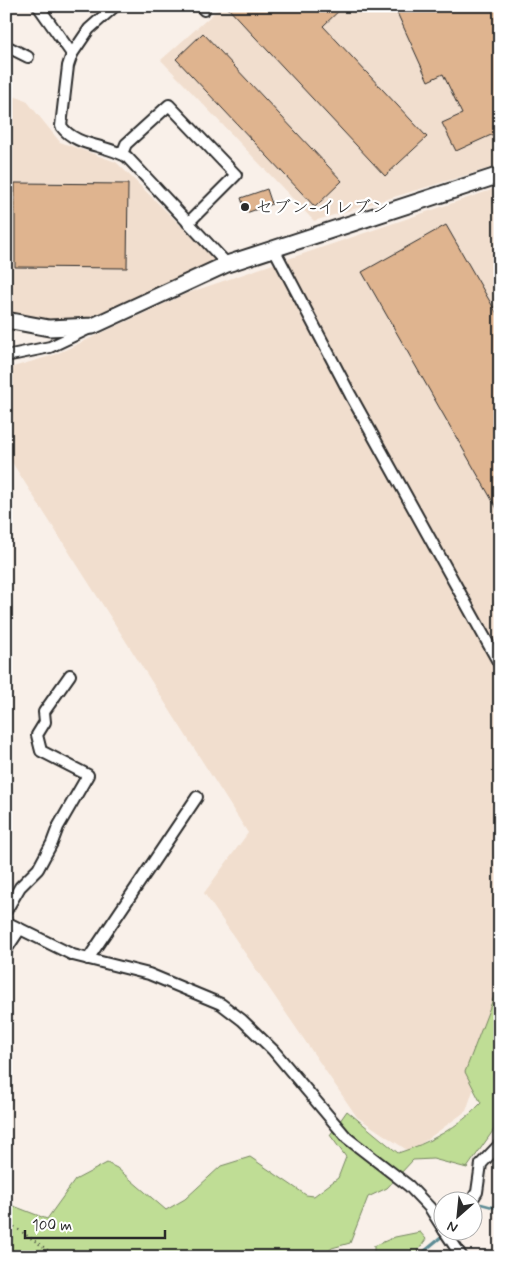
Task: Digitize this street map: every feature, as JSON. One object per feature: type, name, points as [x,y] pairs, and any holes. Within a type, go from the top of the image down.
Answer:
[{"type":"street","points":[[38,6],[72,54]]},
{"type":"street","points":[[115,6],[89,29],[72,54],[68,66],[61,126],[74,139],[122,154],[227,264]]},
{"type":"street","points":[[6,46],[28,57]]},
{"type":"street","points":[[122,154],[126,144],[169,105],[236,175],[188,222]]},
{"type":"street","points":[[6,356],[50,346],[227,264],[274,247],[500,175]]},
{"type":"street","points":[[274,247],[351,396],[500,665]]},
{"type":"street","points":[[6,320],[49,328],[93,326]]},
{"type":"street","points":[[6,911],[20,887],[38,869],[58,827],[88,775],[41,751],[37,735],[45,722],[44,712],[70,675]]},
{"type":"street","points":[[88,959],[197,797]]},
{"type":"street","points":[[6,922],[73,955],[166,979],[221,1004],[242,1020],[273,1050],[347,1138],[409,1186],[434,1214]]},
{"type":"street","points":[[6,950],[20,929]]},
{"type":"street","points":[[477,1190],[481,1164],[500,1144]]},
{"type":"street","points":[[451,1240],[462,1257]]},
{"type":"path","points":[[6,1221],[58,1257]]},
{"type":"shaded area","points":[[222,6],[500,6],[500,165],[314,221],[161,60]]},
{"type":"shaded area","points":[[6,94],[26,100],[60,142],[116,162],[217,261],[91,318],[44,320],[6,315]]},
{"type":"shaded area","points":[[500,187],[500,1012],[466,1111],[410,1152],[357,1117],[204,893],[248,833],[6,453],[6,369],[54,355],[188,293]]},
{"type":"green space","points":[[500,981],[500,1079],[495,1128],[467,1168],[433,1159],[413,1160],[387,1188],[368,1197],[350,1243],[332,1248],[320,1257],[154,1257],[150,1254],[132,1257],[6,1257],[6,1203],[47,1219],[75,1180],[107,1163],[117,1168],[166,1210],[185,1199],[221,1166],[250,1157],[306,1195],[314,1196],[338,1178],[346,1157],[330,1135],[347,1111],[398,1153],[420,1145],[454,1127],[481,1103],[465,1072]]},
{"type":"green space","points":[[420,1232],[426,1239],[414,1257],[374,1257],[374,1246],[395,1237]]},
{"type":"building","points":[[226,6],[344,6],[323,26],[427,137],[385,176]]},
{"type":"building","points":[[394,6],[500,6],[500,131],[456,151],[442,123],[462,114],[443,74],[428,81]]},
{"type":"building","points":[[203,33],[342,181],[315,207],[176,59]]},
{"type":"building","points":[[15,183],[128,184],[127,268],[15,267]]},
{"type":"building","points":[[267,189],[272,204],[246,213],[241,198]]},
{"type":"building","points":[[446,225],[500,319],[500,514],[362,272]]},
{"type":"waterway","points":[[484,1205],[500,1209]]},
{"type":"waterway","points":[[417,1257],[438,1240]]},
{"type":"place","name":"セブン-イレブン","points":[[245,207]]}]
